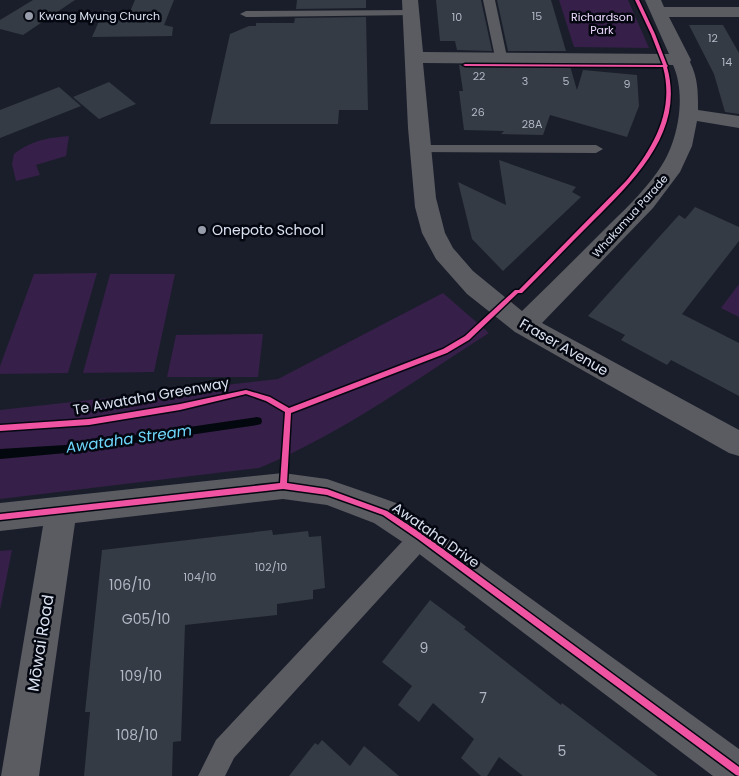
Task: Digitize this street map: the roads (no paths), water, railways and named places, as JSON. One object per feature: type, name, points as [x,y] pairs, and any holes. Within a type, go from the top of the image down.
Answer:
[{"type":"street","points":[[656,6],[739,12]]},
{"type":"street","name":"Whakamua Parade","points":[[524,325],[644,203],[669,172],[682,146],[688,114],[689,89],[682,60],[656,6]]},
{"type":"street","name":"Fraser Avenue","points":[[411,7],[419,149],[426,211],[437,242],[477,288],[499,308],[524,325],[739,444]]},
{"type":"street","points":[[414,56],[682,60]]},
{"type":"street","points":[[688,114],[739,122]]},
{"type":"street","name":"Awataha Drive","points":[[0,516],[283,486],[327,492],[385,513],[421,537],[739,772]]},
{"type":"street","name":"Mōwai Road","points":[[20,776],[61,510]]},
{"type":"lane","points":[[489,0],[501,57]]},
{"type":"lane","points":[[246,14],[411,7]]},
{"type":"lane","points":[[419,149],[596,149]]},
{"type":"lane","points":[[211,776],[224,749],[421,537]]},
{"type":"waterway","name":"Awataha Stream","points":[[0,454],[66,449],[257,421]]},
{"type":"place","name":"Kwang Myung Church","points":[[29,16]]},
{"type":"place","name":"Onepoto School","points":[[202,230]]},
{"type":"park label","name":"Richardson Park","points":[[602,23]]}]
